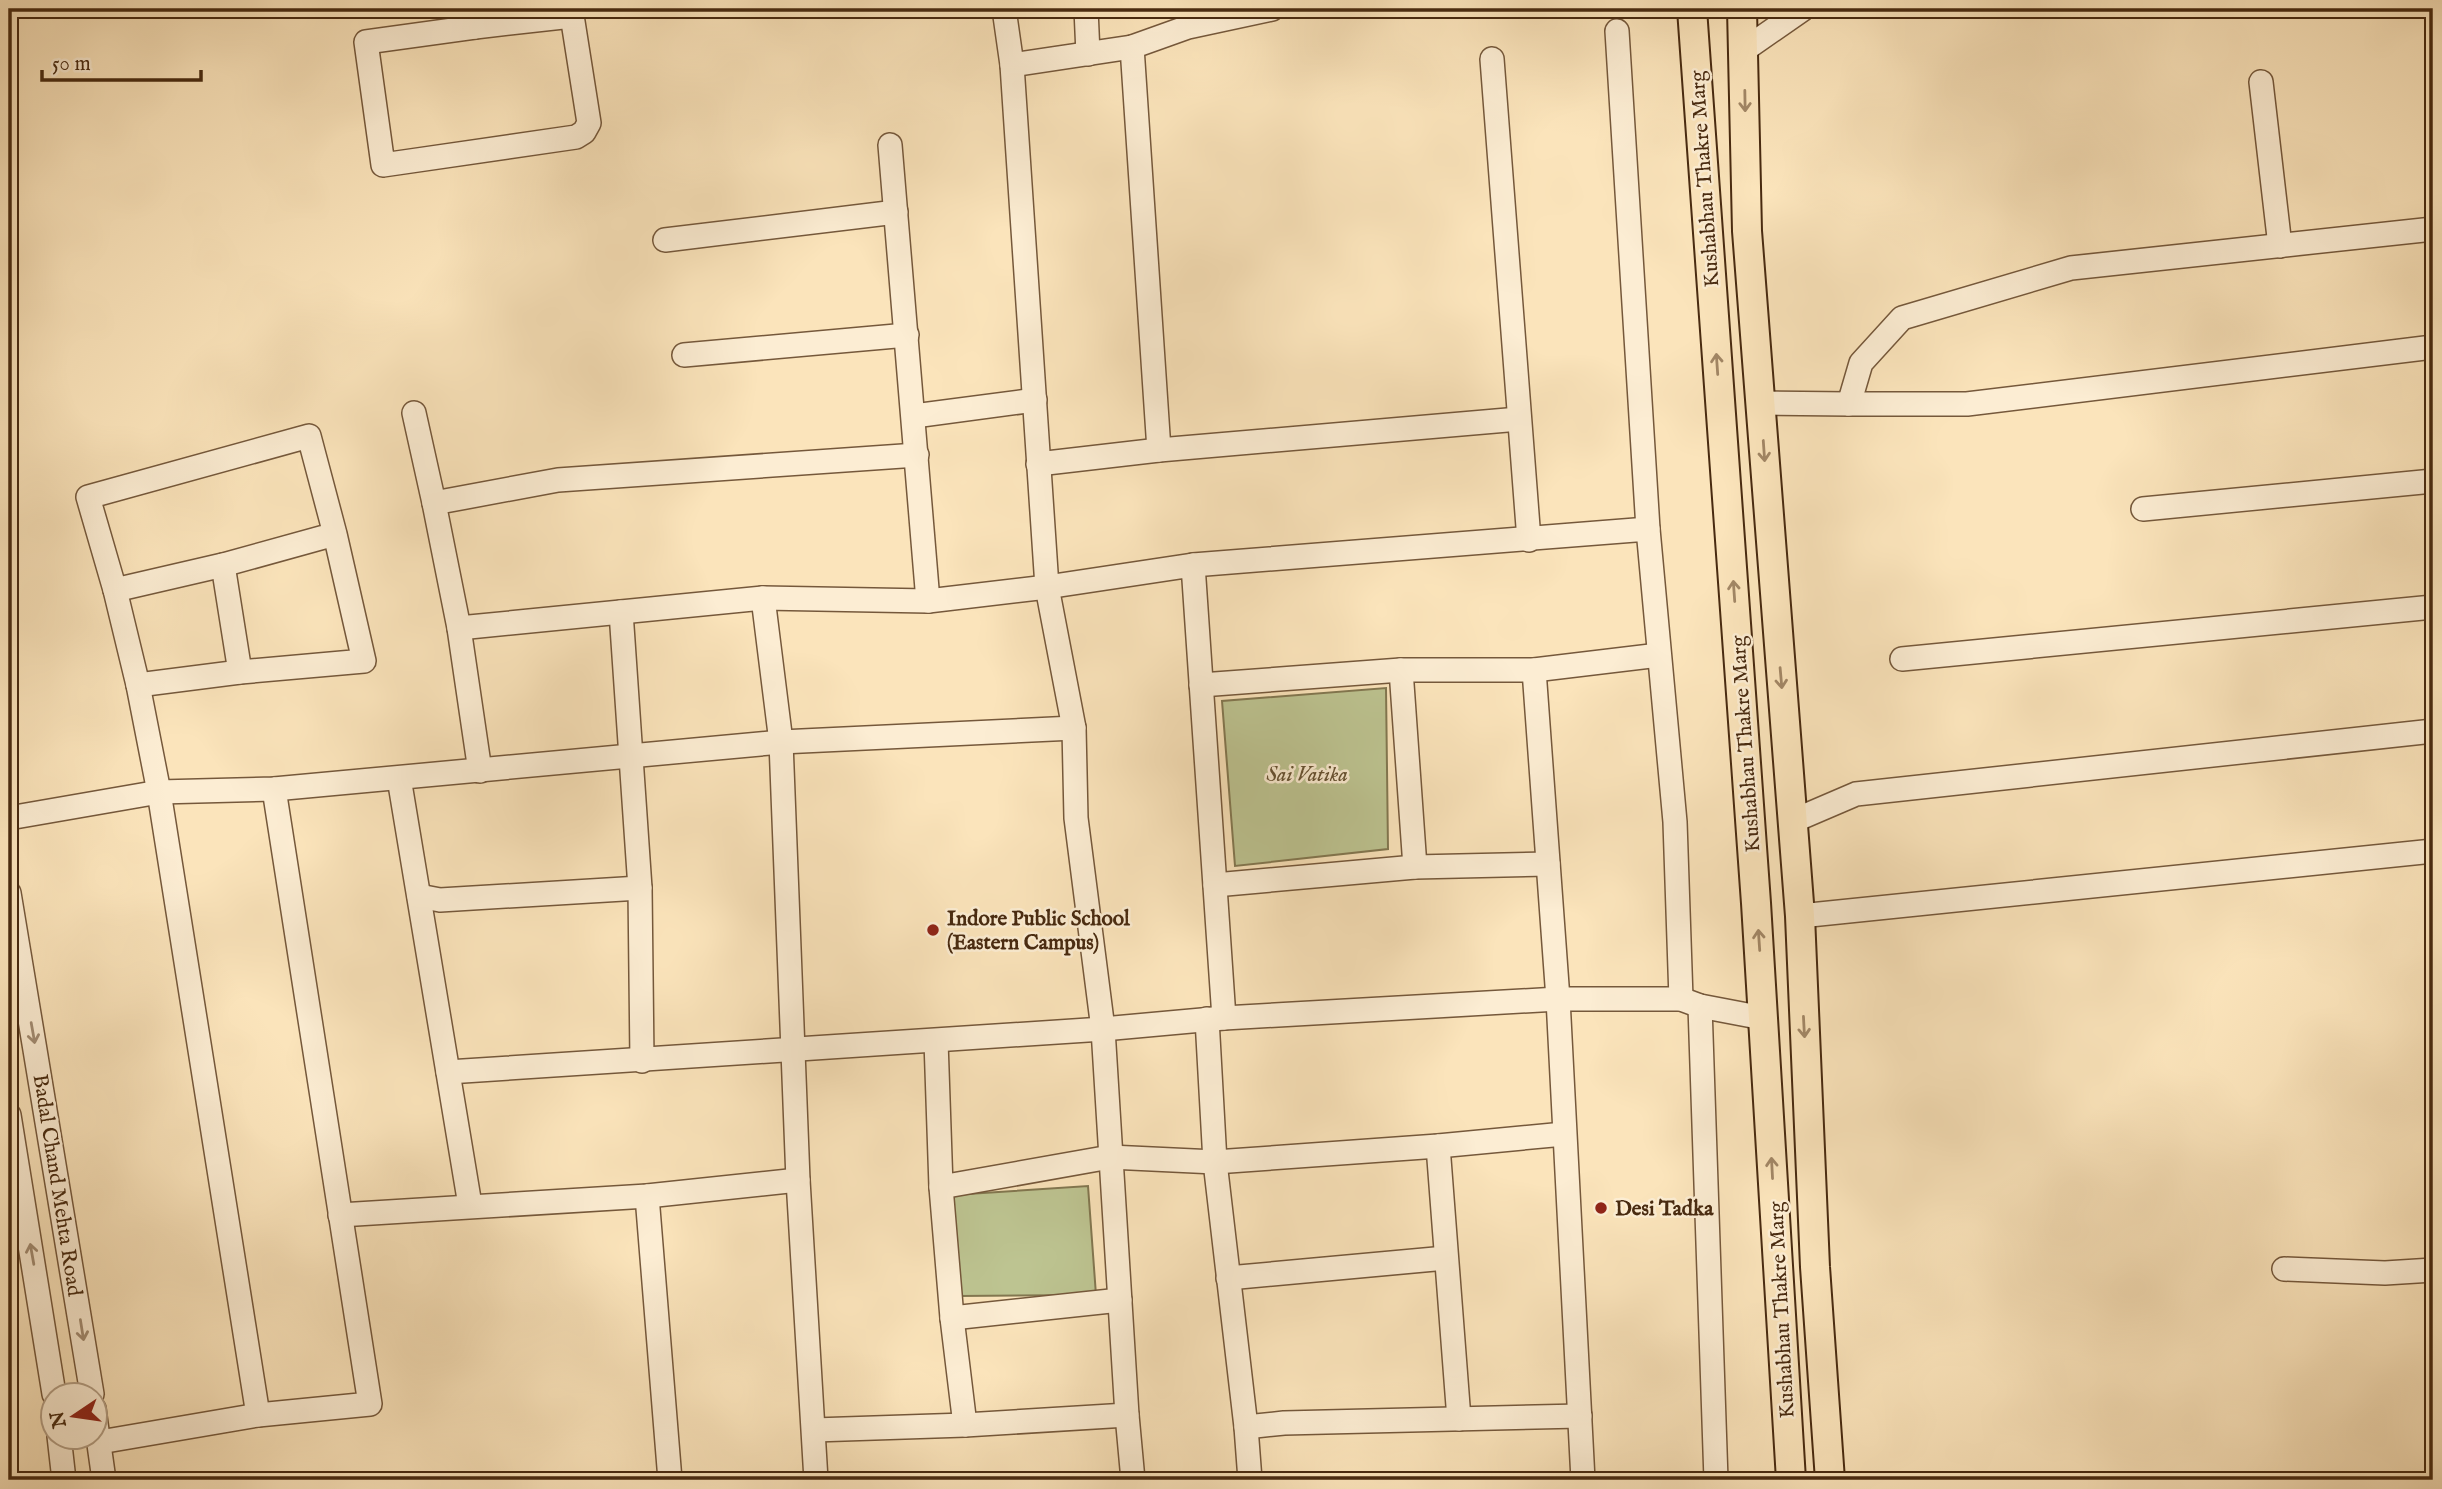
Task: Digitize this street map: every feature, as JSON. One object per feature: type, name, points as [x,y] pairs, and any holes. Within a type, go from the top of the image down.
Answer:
[{"type":"main road","name":"Kushabhau Thakre Marg","points":[[1692,9],[1763,1018],[1791,1480]]},
{"type":"main road","name":"Kushabhau Thakre Marg","points":[[1742,9],[1747,231],[1800,916],[1815,1268],[1830,1480]]},
{"type":"street","points":[[1004,9],[1012,65],[1046,587],[1074,728],[1076,818],[1103,1029],[1133,1480]]},
{"type":"street","points":[[1086,9],[1088,54]]},
{"type":"street","points":[[1012,65],[1132,47],[1187,18],[1272,9]]},
{"type":"street","points":[[1744,50],[1802,9]]},
{"type":"street","points":[[572,13],[589,123],[584,132],[576,137],[383,165],[366,42],[474,18],[572,13]]},
{"type":"street","points":[[1617,31],[1648,529],[1690,1002],[1716,1480]]},
{"type":"street","points":[[1132,47],[1159,450]]},
{"type":"street","points":[[1492,59],[1529,540]]},
{"type":"street","points":[[2261,82],[2280,246]]},
{"type":"street","points":[[890,145],[928,601]]},
{"type":"street","points":[[664,240],[896,212]]},
{"type":"street","points":[[1849,404],[1861,363],[1902,318],[2071,268],[2433,229]]},
{"type":"street","points":[[684,355],[907,335]]},
{"type":"street","points":[[1760,403],[1967,404],[2433,347]]},
{"type":"street","points":[[914,416],[1035,400]]},
{"type":"street","points":[[414,413],[459,628],[480,771]]},
{"type":"street","points":[[1038,464],[1159,450],[1520,419]]},
{"type":"street","points":[[138,685],[240,672],[364,661],[309,436],[88,497],[115,590],[138,685],[159,792],[258,1415]]},
{"type":"street","points":[[434,503],[558,480],[917,455]]},
{"type":"street","points":[[2143,509],[2433,481]]},
{"type":"street","points":[[459,628],[763,598],[928,601],[1193,565],[1648,529]]},
{"type":"street","points":[[115,590],[223,565],[334,534]]},
{"type":"street","points":[[223,565],[240,672]]},
{"type":"street","points":[[1193,565],[1215,885],[1214,1162],[1250,1480]]},
{"type":"street","points":[[763,598],[780,742],[798,1180],[816,1480]]},
{"type":"street","points":[[1902,659],[2433,607]]},
{"type":"street","points":[[621,612],[640,888],[642,1061]]},
{"type":"street","points":[[1201,685],[1401,670],[1534,670],[1659,655]]},
{"type":"street","points":[[1401,670],[1415,867]]},
{"type":"street","points":[[1534,670],[1558,999],[1583,1480]]},
{"type":"street","points":[[9,818],[159,792],[274,789],[780,742],[1074,728]]},
{"type":"street","points":[[1793,821],[1856,794],[2433,731]]},
{"type":"street","points":[[399,778],[470,1205]]},
{"type":"street","points":[[108,1441],[258,1415],[370,1404],[274,789]]},
{"type":"street","points":[[1800,916],[2433,850]]},
{"type":"street","points":[[1215,885],[1415,867],[1548,864]]},
{"type":"street","points":[[419,896],[440,901],[640,888]]},
{"type":"street","name":"Badal Chand Mehta Road","points":[[9,894],[90,1380]]},
{"type":"street","points":[[448,1072],[936,1041],[1216,1019],[1558,999],[1690,1002],[1763,1018]]},
{"type":"street","points":[[936,1041],[941,1187],[952,1318],[965,1425]]},
{"type":"street","points":[[9,1115],[52,1380]]},
{"type":"street","points":[[941,1187],[1111,1157],[1214,1162],[1564,1134]]},
{"type":"street","points":[[1438,1146],[1459,1419]]},
{"type":"street","points":[[340,1214],[647,1196],[798,1180]]},
{"type":"street","points":[[647,1196],[670,1480]]},
{"type":"street","points":[[1228,1278],[1446,1258]]},
{"type":"street","points":[[2284,1269],[2385,1273],[2433,1270]]},
{"type":"street","points":[[952,1318],[1120,1300]]},
{"type":"street","points":[[814,1430],[965,1425],[1127,1415]]},
{"type":"street","points":[[1246,1427],[1284,1423],[1580,1416]]},
{"type":"street","points":[[61,1450],[64,1480]]},
{"type":"street","points":[[101,1450],[104,1480]]},
{"type":"green space","name":"Sai Vatika","points":[[1386,688],[1388,849],[1235,866],[1222,701]]},
{"type":"green space","points":[[1088,1186],[1096,1295],[960,1296],[952,1195]]},
{"type":"place","name":"Indore Public School (Eastern Campus)","points":[[933,930]]},
{"type":"place","name":"Desi Tadka","points":[[1601,1208]]}]
